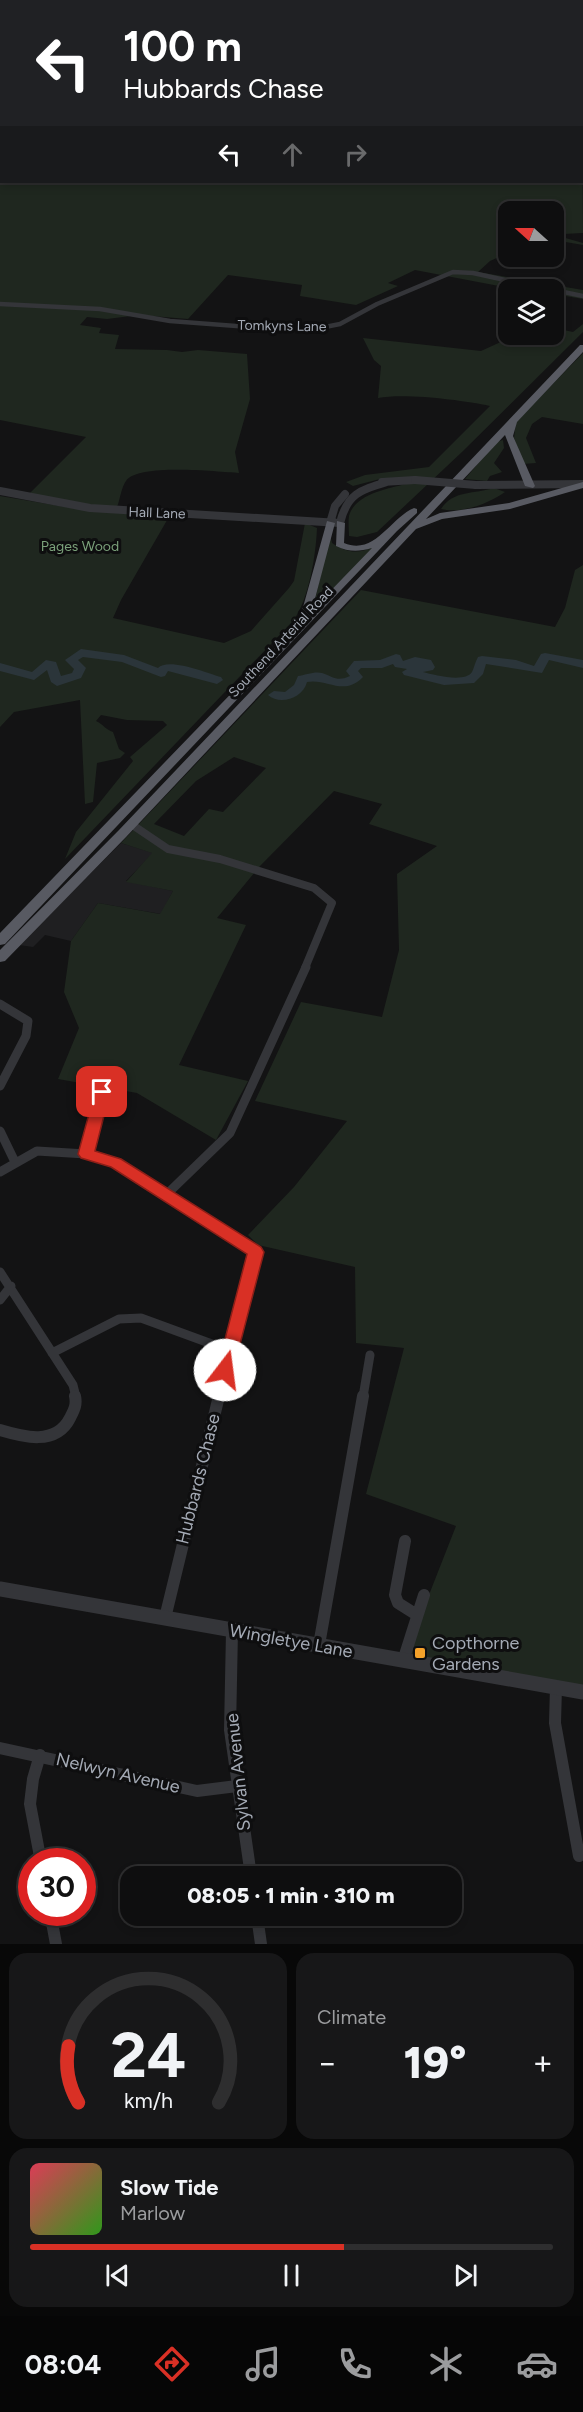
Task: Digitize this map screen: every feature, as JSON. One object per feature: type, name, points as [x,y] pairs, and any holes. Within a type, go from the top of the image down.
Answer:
[{"type":"highway","name":"Southend Arterial Road","points":[[0,941],[554,364],[583,337]]},
{"type":"highway","name":"Southend Arterial Road","points":[[0,958],[131,824],[513,418],[583,347]]},
{"type":"highway","points":[[513,418],[509,436],[530,486]]},
{"type":"highway","points":[[396,542],[423,522],[434,517],[496,509],[583,485]]},
{"type":"highway","points":[[518,486],[532,494],[531,499],[525,502]]},
{"type":"highway","points":[[334,520],[339,544],[349,549],[359,549],[376,542],[414,511]]},
{"type":"highway","points":[[298,630],[311,605],[334,520]]},
{"type":"street","name":"Tomkyns Lane","points":[[0,304],[100,309],[170,321],[263,328],[320,328],[340,324],[376,304],[453,272],[473,273],[501,279]]},
{"type":"street","name":"Tomkyns Lane","points":[[564,292],[583,296]]},
{"type":"street","points":[[334,520],[349,498],[362,490],[387,482],[415,480],[476,485],[583,485]]},
{"type":"street","name":"Hall Lane","points":[[0,491],[90,508],[316,522],[334,520]]},
{"type":"street","points":[[131,824],[168,849],[220,859],[314,888],[332,903],[300,981],[230,1133],[166,1195]]},
{"type":"street","points":[[0,1004],[28,1021],[26,1036],[0,1086]]},
{"type":"street","points":[[86,1154],[102,1092]]},
{"type":"street","points":[[0,1131],[15,1162]]},
{"type":"street","name":"Hubbards Chase","points":[[0,1172],[37,1151],[86,1154],[116,1163],[255,1252],[200,1467],[165,1618]]},
{"type":"street","points":[[0,1272],[73,1385],[77,1404],[67,1424],[48,1437],[26,1438],[0,1430]]},
{"type":"street","points":[[0,1300],[11,1286]]},
{"type":"street","points":[[52,1353],[119,1319],[129,1317],[141,1318],[231,1351]]},
{"type":"street","points":[[319,1645],[370,1355]]},
{"type":"street","points":[[405,1541],[394,1595],[398,1603],[417,1616]]},
{"type":"street","name":"Wingletye Lane","points":[[0,1589],[583,1692]]},
{"type":"street","points":[[404,1661],[424,1595]]},
{"type":"street","name":"Sylvan Avenue","points":[[232,1631],[230,1730],[249,1866]]},
{"type":"street","points":[[556,1687],[555,1723],[579,1856]]},
{"type":"street","name":"Nelwyn Avenue","points":[[0,1748],[197,1791],[237,1786]]},
{"type":"street","points":[[38,1848],[30,1804],[33,1779],[40,1755]]},
{"type":"street","points":[[53,1926],[56,1944]]},
{"type":"street","points":[[258,1926],[261,1944]]},
{"type":"shaded area","points":[[121,843],[153,853],[126,881],[173,891],[161,914],[98,903],[71,941],[45,935],[33,947],[19,945]]},
{"type":"green space","points":[[0,183],[583,183],[583,233],[564,234],[564,201],[498,201],[498,257],[490,261],[478,272],[519,279],[498,279],[498,286],[415,270],[388,283],[398,286],[356,305],[300,296],[302,285],[228,275],[188,319],[139,315],[107,319],[87,317],[80,325],[101,328],[99,333],[119,335],[115,349],[182,352],[198,350],[247,354],[250,399],[235,452],[239,473],[197,470],[146,472],[133,475],[126,481],[117,507],[91,505],[29,494],[86,437],[0,420]]},
{"type":"green space","points":[[564,238],[583,243],[583,245],[564,242]]},
{"type":"green space","points":[[564,287],[583,290],[583,299],[564,296]]},
{"type":"green space","points":[[583,324],[583,332],[377,532],[357,537],[349,536],[349,516],[358,502],[381,491],[406,484],[380,479],[353,486],[346,482],[365,475],[429,467],[490,406],[418,397],[378,398],[381,366],[374,360],[363,338],[481,351],[498,343],[564,345],[564,330],[573,332]]},
{"type":"green space","points":[[583,353],[583,424],[542,417],[532,424],[526,438],[536,463],[523,464],[514,438],[516,422]]},
{"type":"green space","points":[[503,440],[504,448],[494,463],[502,472],[490,476],[487,481],[465,479],[496,442]]},
{"type":"green space","points":[[494,488],[505,492],[474,507],[457,510],[441,509],[458,496]]},
{"type":"green space","name":"Pages Wood","points":[[0,496],[78,509],[170,515],[113,618],[224,643],[251,631],[289,588],[294,581],[305,523],[317,528],[307,589],[299,612],[293,621],[65,859],[76,832],[133,761],[130,757],[167,725],[163,721],[127,720],[101,715],[96,721],[113,732],[119,749],[125,753],[120,758],[97,763],[93,802],[85,804],[80,700],[14,712],[0,727]]},
{"type":"green space","points":[[330,534],[332,543],[348,551],[363,551],[374,547],[313,609]]},
{"type":"green space","points":[[583,565],[583,1690],[403,1661],[456,1526],[366,1494],[404,1348],[356,1343],[355,1267],[258,1245],[248,1235],[294,1187],[347,1121],[255,1101],[301,1002],[382,1017],[399,950],[397,874],[437,846],[369,824],[382,804],[334,791],[260,866],[217,918],[246,925],[179,1065],[248,1081],[216,1140],[137,1093],[58,1079],[79,1028],[64,992],[71,941],[98,903],[160,914],[173,891],[126,882],[152,853],[121,843],[361,590],[555,627],[565,608],[575,570]],"holes":[[[234,757],[266,768],[223,812],[209,809],[184,836],[154,824],[196,781]]]},
{"type":"waterway","points":[[0,667],[34,676],[46,664],[52,665],[57,682],[77,675],[80,668],[71,660],[81,653],[124,659],[161,673],[164,667],[168,667],[217,680]]},
{"type":"waterway","points":[[274,695],[288,696],[300,687],[302,679],[319,676],[333,683],[347,682],[357,677],[352,671],[358,664],[382,664],[396,658],[399,664],[408,665],[415,661],[427,663],[429,667],[408,672],[444,681],[470,680],[477,674],[482,660],[516,664],[538,670],[545,657],[583,664]]},
{"type":"place","name":"Copthorne Gardens","points":[[420,1653]]},
{"type":"route","points":[[102,1092],[86,1154],[116,1163],[240,1240],[255,1252],[251,1276],[225,1370]]}]
